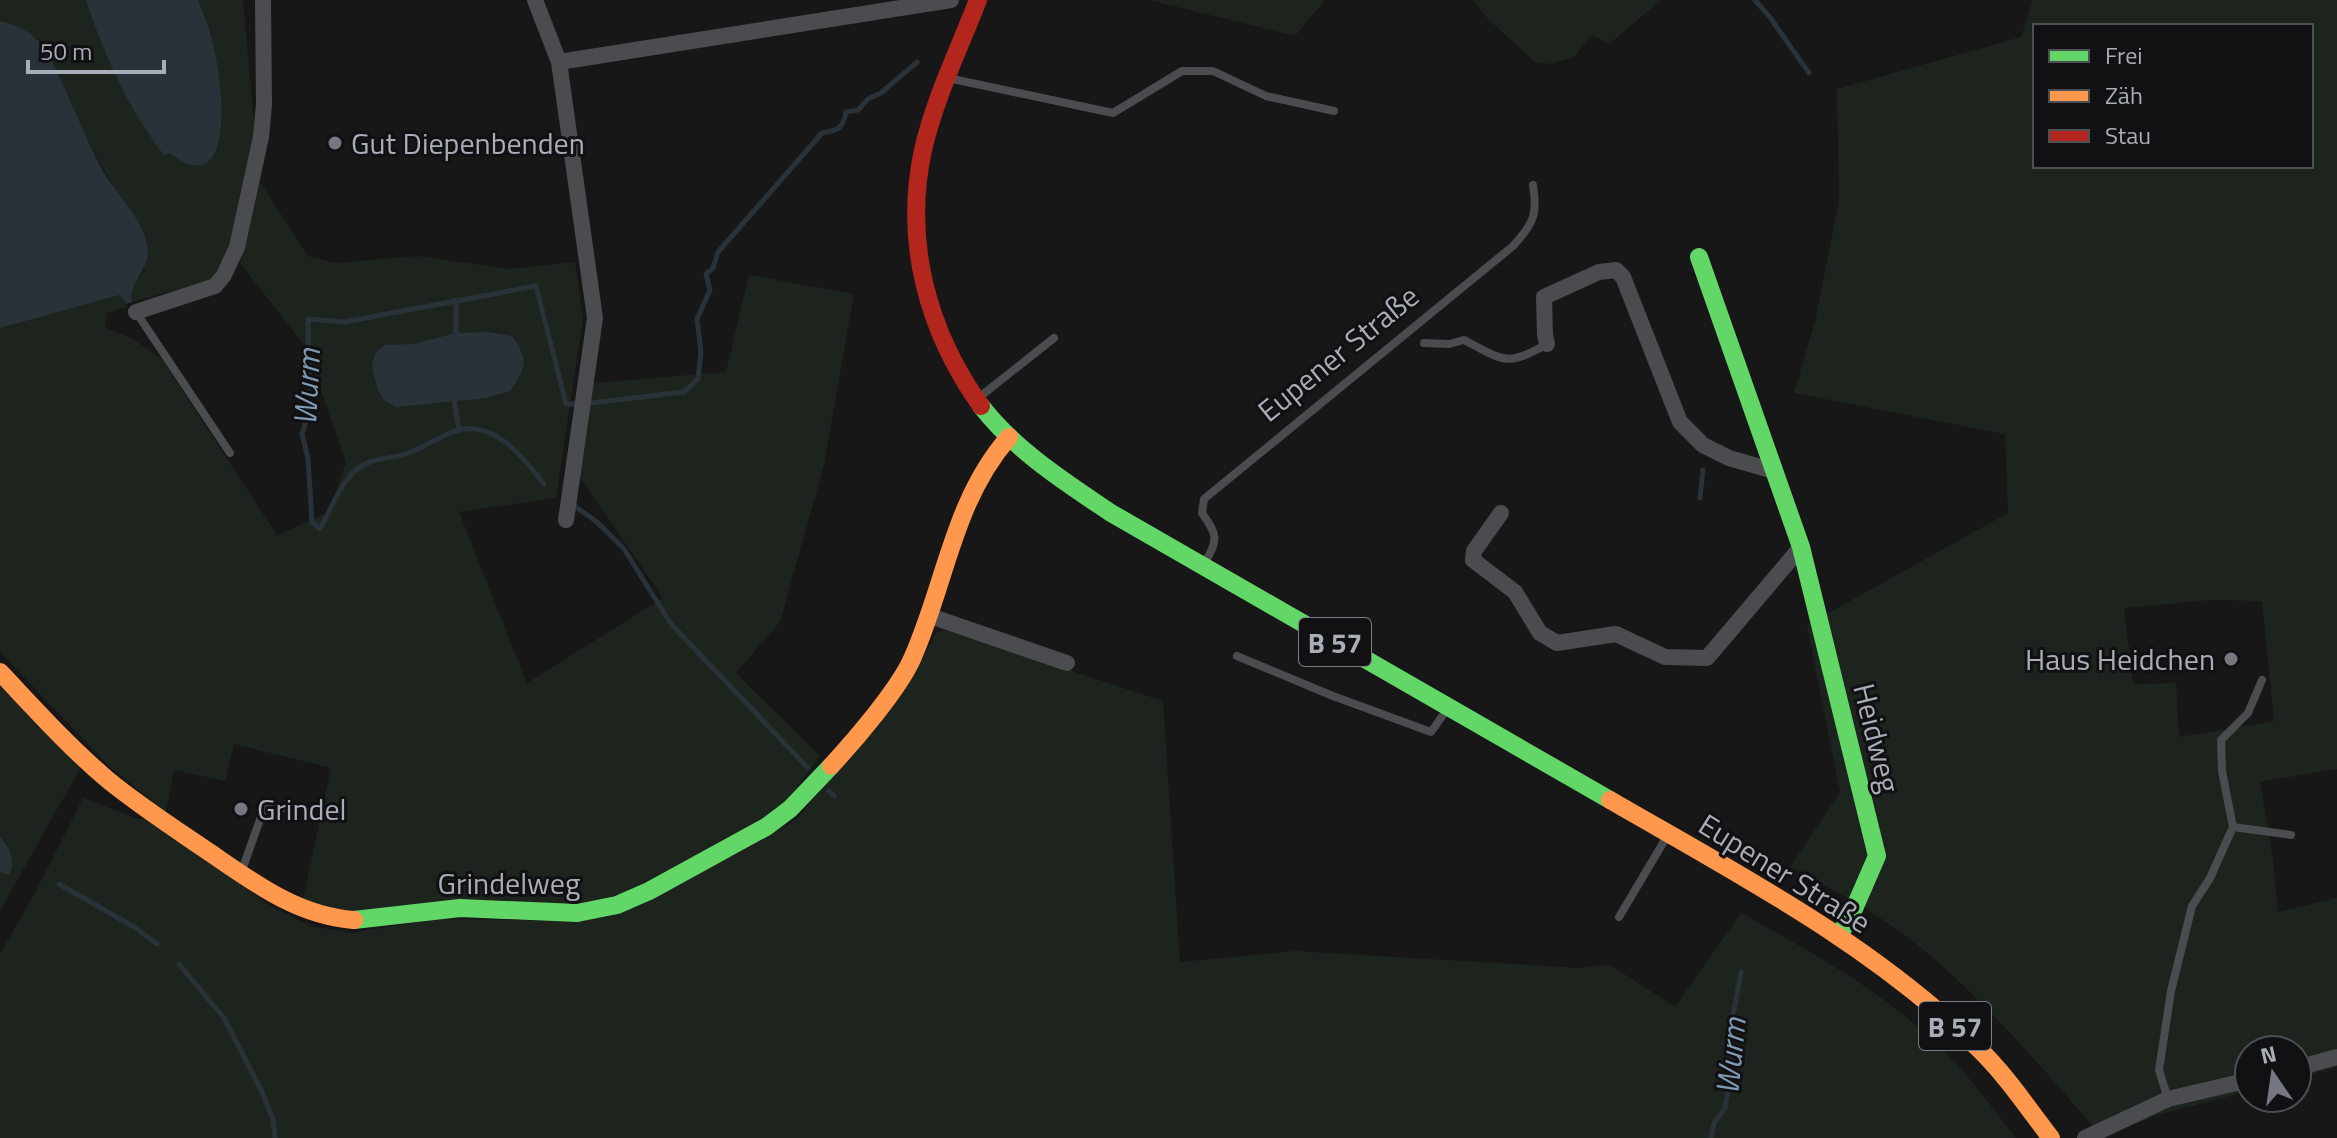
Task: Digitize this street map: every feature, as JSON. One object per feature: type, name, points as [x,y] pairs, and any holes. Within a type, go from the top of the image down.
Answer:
[{"type":"street","points":[[136,312],[215,286],[224,275],[237,247],[254,175],[264,104],[263,0]]},
{"type":"street","points":[[535,0],[559,62],[595,318],[566,520]]},
{"type":"street","points":[[559,62],[919,2],[954,0],[977,4]]},
{"type":"street","name":"Eupener Straße","points":[[977,4],[930,124],[919,171],[915,223],[918,259],[927,301],[940,337],[958,373],[1009,437],[1063,481],[1203,566],[1669,834],[1838,936],[1902,982],[1954,1025],[2006,1078],[2051,1138]]},
{"type":"street","name":"Heidweg","points":[[1699,257],[1801,547],[1877,856],[1850,918],[1838,936]]},
{"type":"street","points":[[1547,344],[1544,297],[1599,272],[1616,270],[1623,277],[1680,422],[1703,445],[1729,458],[1774,471]]},
{"type":"street","name":"Grindelweg","points":[[0,672],[125,794],[241,874],[312,913],[351,921],[383,920],[428,910],[462,908],[565,915],[596,911],[630,900],[734,846],[789,810],[831,765],[906,670],[930,616],[972,486],[994,451],[1009,437]]},
{"type":"street","points":[[1501,513],[1474,551],[1473,560],[1515,592],[1540,633],[1557,643],[1616,634],[1665,657],[1707,658],[1801,547]]},
{"type":"street","points":[[930,616],[1067,663]]},
{"type":"street","points":[[2313,1064],[2337,1057]]},
{"type":"street","points":[[2085,1138],[2168,1099],[2233,1084]]},
{"type":"lane","points":[[947,78],[1113,113],[1182,71],[1213,71],[1266,96],[1334,111]]},
{"type":"lane","name":"Eupener Straße","points":[[1203,566],[1214,548],[1215,531],[1202,513],[1204,499],[1513,246],[1534,219],[1536,203],[1533,185]]},
{"type":"lane","points":[[136,312],[230,453]]},
{"type":"lane","points":[[977,399],[1054,338]]},
{"type":"lane","points":[[1424,343],[1449,344],[1464,340],[1500,359],[1512,360],[1547,344]]},
{"type":"lane","points":[[1237,656],[1431,732],[1448,708]]},
{"type":"lane","points":[[2168,1099],[2159,1070],[2171,991],[2192,906],[2210,878],[2233,827],[2222,771],[2221,740],[2248,713],[2262,680]]},
{"type":"lane","points":[[241,874],[263,811],[267,806],[292,809]]},
{"type":"lane","points":[[2233,827],[2291,835]]},
{"type":"lane","points":[[1619,917],[1669,834]]},
{"type":"shaded area","points":[[0,0],[243,0],[255,133],[236,224],[222,263],[209,281],[132,302],[132,286],[145,270],[118,196],[72,111],[44,47],[38,39],[0,21]]},
{"type":"shaded area","points":[[86,0],[198,0],[212,40],[221,113],[215,153],[205,163],[190,164],[169,153],[164,155],[151,138],[119,81]]},
{"type":"shaded area","points":[[1149,0],[1325,0],[1295,36]]},
{"type":"shaded area","points":[[1473,0],[1661,0],[1609,44],[1592,35],[1574,57],[1550,64],[1535,62],[1489,20]]},
{"type":"shaded area","points":[[2033,0],[2337,0],[2337,769],[2260,782],[2278,912],[2337,898],[2337,1067],[2313,1074],[2313,1034],[2233,1034],[2233,1095],[2158,1115],[2102,1137],[1995,1017],[1925,951],[1877,916],[1790,867],[1840,792],[1807,625],[2008,513],[2005,434],[1794,393],[1816,317],[1839,201],[1837,89],[2021,37]],"holes":[[[2211,600],[2262,601],[2274,721],[2179,737],[2176,683],[2133,684],[2124,608]]]},
{"type":"shaded area","points":[[0,21],[24,30],[44,47],[103,171],[140,225],[148,254],[133,287],[132,302],[126,304],[120,295],[0,328]]},
{"type":"shaded area","points":[[258,179],[308,256],[335,263],[418,256],[510,269],[575,262],[583,318],[556,498],[459,512],[527,683],[663,598],[579,476],[592,383],[726,372],[749,275],[854,294],[824,465],[780,622],[736,673],[820,756],[786,802],[752,826],[617,897],[553,907],[352,915],[303,899],[331,768],[234,744],[225,781],[174,770],[166,812],[108,765],[0,652],[0,328],[120,295],[127,307],[107,313],[105,328],[131,338],[161,358],[277,535],[329,512],[346,462],[305,346],[240,263]]},
{"type":"shaded area","points":[[488,332],[512,336],[521,351],[522,370],[510,391],[486,398],[396,407],[384,400],[377,388],[372,365],[376,352],[385,345],[414,344],[456,333]]},
{"type":"shaded area","points":[[945,630],[1163,701],[1180,962],[1295,951],[1581,968],[1609,964],[1675,1007],[1741,913],[1843,972],[1914,1023],[1958,1065],[2016,1138],[0,1138],[0,954],[83,798],[138,819],[148,818],[274,908],[311,926],[351,933],[437,919],[583,921],[739,853],[797,819],[922,659],[936,633]]},
{"type":"shaded area","points":[[0,685],[82,765],[0,911]]},
{"type":"shaded area","points":[[0,837],[11,855],[9,875],[0,872]]},
{"type":"waterway","name":"Wurm","points":[[1755,0],[1809,73]]},
{"type":"waterway","name":"Wurm","points":[[591,403],[684,392],[698,379],[701,352],[697,319],[710,290],[706,274],[713,268],[718,252],[822,133],[839,128],[846,112],[858,110],[917,62]]},
{"type":"waterway","name":"Wurm","points":[[544,484],[507,443],[483,431],[456,431],[406,454],[361,466],[346,481],[320,529],[312,522],[308,458],[302,434],[310,408],[308,319],[344,322],[536,286],[566,404],[578,404]]},
{"type":"waterway","points":[[456,300],[456,333]]},
{"type":"waterway","points":[[454,400],[459,430]]},
{"type":"waterway","name":"Wurm","points":[[1700,498],[1703,470]]},
{"type":"waterway","name":"Wurm","points":[[576,507],[597,522],[624,549],[671,624],[808,768]]},
{"type":"waterway","name":"Wurm","points":[[829,791],[834,796]]},
{"type":"waterway","points":[[59,884],[134,927],[157,944]]},
{"type":"waterway","points":[[179,964],[224,1018],[261,1090],[273,1119],[275,1138]]},
{"type":"waterway","name":"Wurm","points":[[1711,1138],[1714,1123],[1725,1108],[1732,1067],[1727,1048],[1741,972]]},
{"type":"traffic: fast","points":[[1699,257],[1801,547],[1877,856],[1850,918],[1838,936]]},
{"type":"traffic: fast","points":[[981,406],[1025,451],[1111,513],[1610,800]]},
{"type":"traffic: fast","points":[[354,920],[460,908],[577,913],[617,905],[649,891],[766,827],[790,809],[831,766]]},
{"type":"traffic: slow","points":[[831,766],[897,685],[912,659],[963,515],[990,462],[1009,437]]},
{"type":"traffic: slow","points":[[0,672],[52,728],[94,767],[159,818],[279,897],[315,912],[354,920]]},
{"type":"traffic: slow","points":[[1610,800],[1802,913],[1894,976],[1988,1058],[2051,1138]]},
{"type":"traffic: jam","points":[[978,0],[928,131],[918,184],[916,218],[919,252],[934,317],[962,378],[981,406]]},
{"type":"place","name":"Gut Diepenbenden","points":[[335,143]]},
{"type":"place","name":"Haus Heidchen","points":[[2231,659]]},
{"type":"place","name":"Grindel","points":[[241,809]]}]
